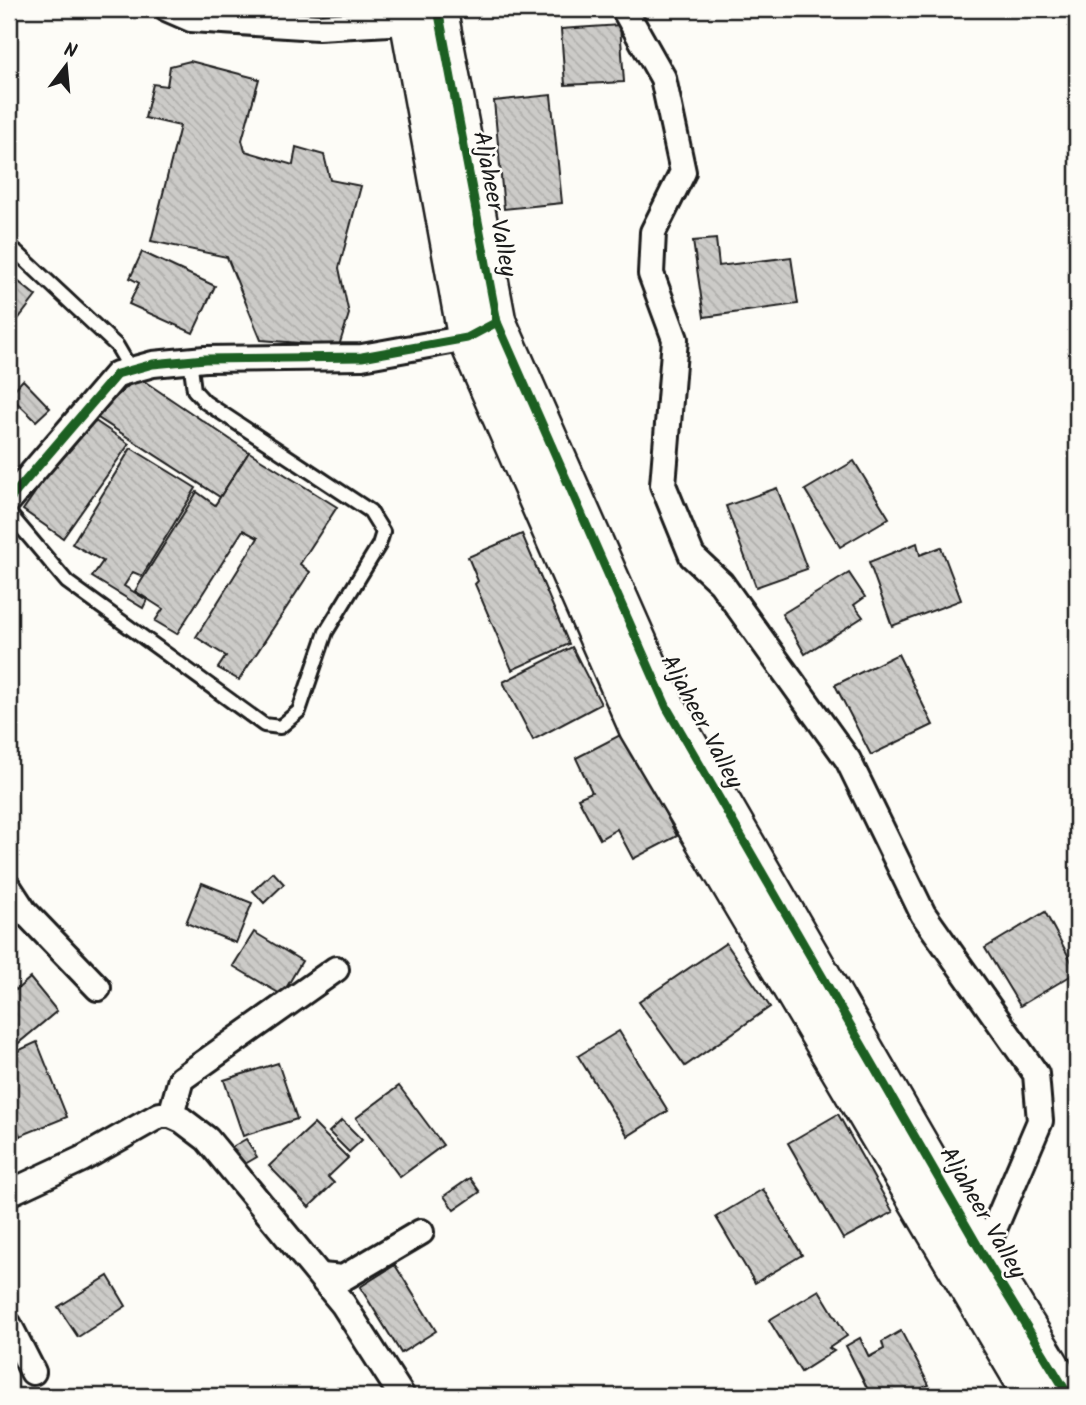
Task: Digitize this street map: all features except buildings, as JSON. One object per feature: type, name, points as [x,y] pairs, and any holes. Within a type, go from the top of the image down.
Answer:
[{"type":"street","points":[[168,9],[191,19],[318,27],[423,15]]},
{"type":"street","points":[[624,9],[663,78],[683,172],[653,232],[651,274],[675,339],[663,485],[692,556],[722,583],[848,760],[923,914],[1036,1074],[1040,1121],[983,1255]]},
{"type":"street","name":"Aljaheer Valley","points":[[423,15],[482,330],[638,728],[1033,1396]]},
{"type":"street","points":[[9,500],[117,374],[190,360],[362,357],[482,330]]},
{"type":"street","name":"Aljaheer Valley","points":[[482,330],[667,708],[983,1255],[1069,1396]]},
{"type":"street","points":[[9,888],[23,911],[98,988]]},
{"type":"street","points":[[171,1115],[181,1079],[336,969]]},
{"type":"street","points":[[9,1193],[82,1159],[160,1115],[171,1115],[207,1139],[321,1276],[343,1304],[402,1396]]},
{"type":"street","points":[[321,1276],[343,1278],[421,1232]]},
{"type":"street","points":[[9,1325],[33,1372]]},
{"type":"lane","points":[[9,245],[117,346],[131,370]]},
{"type":"lane","points":[[9,513],[67,582],[264,725],[280,727],[299,711],[326,632],[379,545],[383,532],[370,512],[205,402],[194,390],[190,360]]},
{"type":"cycle path","points":[[438,9],[497,322],[667,708],[983,1255],[1069,1396]]},
{"type":"cycle path","points":[[9,500],[117,374],[153,364],[205,359],[362,357],[467,338],[497,322]]}]
